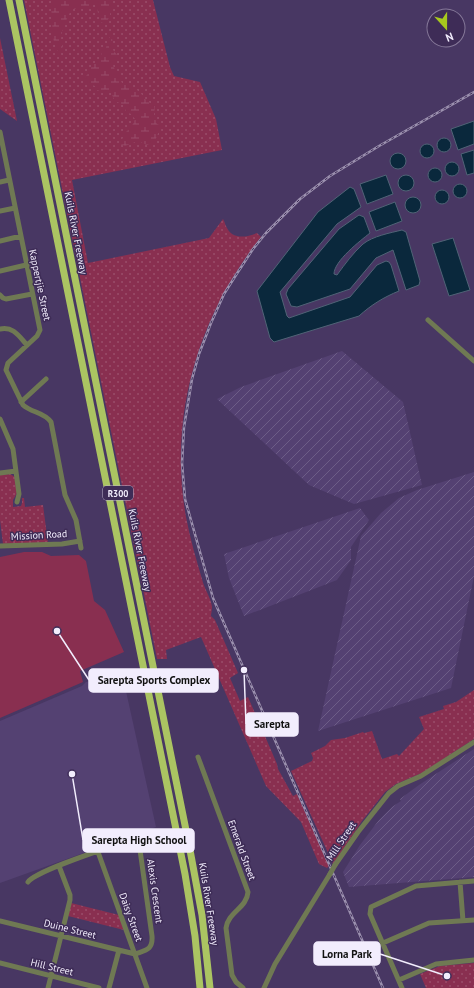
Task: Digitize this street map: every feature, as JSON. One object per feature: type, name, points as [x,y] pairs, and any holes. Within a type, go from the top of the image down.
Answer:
[{"type":"highway","name":"Kuils River Freeway","points":[[9,0],[183,866],[195,936],[200,988]]},
{"type":"highway","name":"Kuils River Freeway","points":[[19,0],[190,850],[202,915],[210,988]]},
{"type":"street","name":"Kappertjie Street","points":[[0,132],[2,152],[40,330],[37,336],[5,367],[21,402]]},
{"type":"street","points":[[0,182],[9,180]]},
{"type":"street","points":[[0,211],[15,208]]},
{"type":"street","points":[[0,241],[20,236]]},
{"type":"street","points":[[0,271],[26,265]]},
{"type":"street","points":[[0,295],[2,298],[6,298],[32,294]]},
{"type":"street","points":[[428,320],[474,361]]},
{"type":"street","points":[[0,329],[9,328],[14,331],[27,345]]},
{"type":"street","points":[[46,379],[21,402],[27,408],[43,414],[51,422],[65,495],[76,520],[81,548]]},
{"type":"street","points":[[0,420],[12,446],[19,494],[17,502]]},
{"type":"street","points":[[0,473],[16,471]]},
{"type":"street","name":"Mission Road","points":[[0,546],[80,542]]},
{"type":"street","name":"Mill Street","points":[[264,988],[275,964],[335,865],[358,832],[389,793],[401,785],[421,776],[474,742]]},
{"type":"street","name":"Emerald Street","points":[[198,756],[248,892],[246,900],[226,922],[232,975],[236,982],[243,988]]},
{"type":"street","name":"Alexis Crescent","points":[[28,882],[38,874],[59,866],[133,840],[136,841],[138,844],[152,945],[149,949],[135,954]]},
{"type":"street","name":"Daisy Street","points":[[98,852],[147,988]]},
{"type":"street","points":[[48,988],[70,898],[59,866]]},
{"type":"street","points":[[402,988],[370,914],[370,910],[374,904],[416,886],[474,880]]},
{"type":"street","points":[[460,882],[463,920]]},
{"type":"street","points":[[383,943],[429,923],[474,920]]},
{"type":"street","name":"Duine Street","points":[[0,921],[135,954]]},
{"type":"street","points":[[109,988],[119,950]]},
{"type":"street","points":[[399,980],[436,964],[474,960]]},
{"type":"street","name":"Hill Street","points":[[0,963],[99,988]]},
{"type":"shaded area","points":[[342,351],[403,402],[422,485],[354,504],[309,485],[217,399],[241,387]]},
{"type":"shaded area","points":[[474,472],[474,576],[451,688],[318,731],[361,536],[381,513],[399,498],[417,490]]},
{"type":"shaded area","points":[[360,508],[369,520],[351,547],[351,560],[337,580],[244,616],[229,578],[224,554]]},
{"type":"shaded area","points":[[122,673],[156,827],[0,883],[0,721],[82,686],[86,682]]},
{"type":"shaded area","points":[[474,749],[474,877],[349,887],[343,872],[360,845],[379,820],[392,807],[401,801],[400,799]]},
{"type":"green space","points":[[24,0],[153,0],[170,67],[174,76],[200,82],[216,119],[222,150],[72,180],[88,263],[209,238],[223,219],[230,232],[236,236],[249,236],[257,233],[261,237],[239,268],[220,300],[205,334],[193,369],[185,405],[181,442],[181,479],[186,517],[193,548],[212,607],[211,616],[215,620],[238,673],[230,678],[240,701],[248,697],[278,769],[293,796],[297,794],[329,866],[327,868],[319,864],[301,822],[266,786],[201,637],[166,650],[167,659],[157,659]]},
{"type":"green space","points":[[52,0],[92,0],[93,6],[88,10],[81,8],[72,9],[70,12],[61,36],[62,52],[58,52],[53,38]]},
{"type":"green space","points":[[95,0],[112,0],[110,15],[106,24],[100,22]]},
{"type":"green space","points":[[112,35],[113,50],[117,55],[113,66],[122,83],[140,92],[147,101],[155,105],[154,115],[157,124],[161,126],[155,141],[147,145],[138,141],[125,146],[120,144],[125,133],[132,126],[135,119],[131,114],[126,112],[124,105],[115,101],[111,93],[96,90],[95,86],[86,83],[83,80],[90,71],[92,65],[101,58],[101,51],[106,48],[107,43],[110,43],[109,38]]},
{"type":"green space","points":[[0,38],[17,121],[0,109]]},
{"type":"green space","points":[[10,474],[15,477],[17,493],[13,500],[13,507],[21,506],[22,498],[24,498],[25,507],[43,505],[48,543],[3,544],[0,520],[0,475]]},
{"type":"green space","points":[[24,552],[42,552],[51,556],[79,555],[86,561],[94,601],[105,610],[124,652],[80,671],[83,682],[0,718],[0,557]]},
{"type":"green space","points":[[474,690],[474,739],[422,773],[396,784],[385,792],[362,821],[333,864],[291,771],[312,761],[313,758],[311,753],[325,746],[331,740],[345,738],[363,732],[372,731],[382,759],[397,754],[399,756],[424,729],[419,717],[444,709],[443,706],[456,702]]},
{"type":"green space","points":[[71,903],[119,915],[124,930],[68,916]]},
{"type":"green space","points":[[474,963],[474,988],[426,988],[420,974],[440,966]]},
{"type":"water","points":[[474,121],[474,144],[458,150],[451,129]]},
{"type":"water","points":[[444,138],[449,140],[451,145],[449,150],[444,152],[439,150],[437,145],[439,140]]},
{"type":"water","points":[[427,144],[432,146],[434,151],[432,156],[427,158],[422,156],[420,151],[422,146]]},
{"type":"water","points":[[474,150],[474,173],[467,175],[461,154]]},
{"type":"water","points":[[395,153],[401,153],[406,158],[404,167],[401,169],[395,169],[390,164],[390,158]]},
{"type":"water","points":[[452,162],[457,164],[459,169],[457,174],[452,176],[447,174],[445,169],[447,164]]},
{"type":"water","points":[[435,168],[440,170],[442,175],[440,180],[435,182],[430,180],[428,175],[430,170]]},
{"type":"water","points":[[386,175],[393,194],[367,204],[360,184]]},
{"type":"water","points":[[403,175],[409,175],[414,180],[412,189],[409,191],[403,191],[398,186],[398,180]]},
{"type":"water","points":[[460,184],[465,186],[467,191],[465,196],[460,198],[455,196],[453,191],[455,186]]},
{"type":"water","points":[[350,187],[354,189],[361,207],[337,224],[280,292],[287,316],[289,318],[350,297],[377,265],[386,261],[391,265],[399,291],[368,308],[359,316],[274,342],[270,338],[257,291],[318,212]]},
{"type":"water","points":[[442,190],[447,192],[449,197],[447,202],[442,204],[437,202],[435,197],[437,192]]},
{"type":"water","points":[[410,197],[416,197],[421,202],[419,211],[416,213],[410,213],[405,208],[405,202]]},
{"type":"water","points":[[395,202],[402,221],[376,231],[369,212]]},
{"type":"water","points":[[359,215],[364,217],[370,233],[343,257],[338,263],[334,274],[337,275],[352,255],[367,241],[382,235],[402,230],[406,232],[420,281],[419,285],[406,290],[393,250],[376,258],[350,289],[297,307],[291,306],[286,294],[288,289],[339,229]]},
{"type":"water","points":[[453,238],[470,290],[449,296],[432,244]]},
{"type":"railway","points":[[383,988],[213,598],[185,499],[182,463],[184,427],[192,379],[199,354],[211,323],[224,294],[253,249],[266,233],[300,199],[330,176],[379,146],[474,92]]},
{"type":"place","name":"Sarepta Sports Complex","points":[[57,631]]},
{"type":"place","name":"Sarepta","points":[[244,670]]},
{"type":"place","name":"Sarepta High School","points":[[72,774]]},
{"type":"place","name":"Lorna Park","points":[[447,976]]}]
